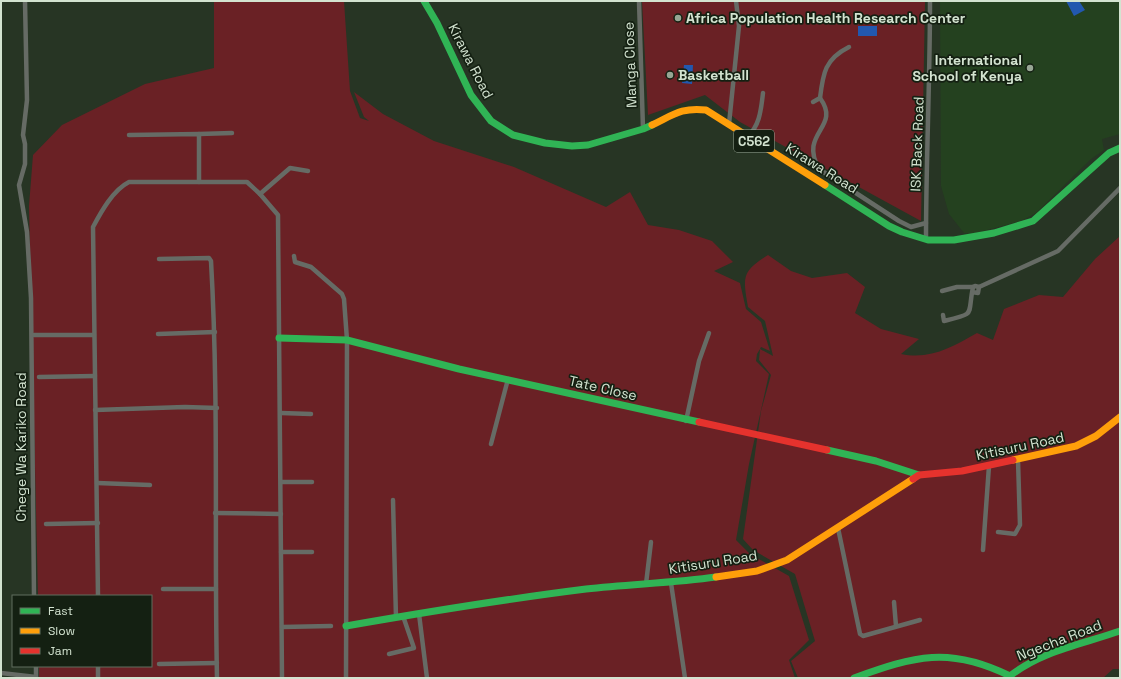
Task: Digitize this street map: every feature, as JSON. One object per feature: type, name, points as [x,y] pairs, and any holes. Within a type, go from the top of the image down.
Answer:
[{"type":"street","name":"Chege Wa Kariko Road","points":[[25,1],[27,100],[23,135],[25,144],[25,164],[19,185],[27,232],[31,298],[34,595]]},
{"type":"street","name":"Kirawa Road","points":[[424,1],[437,23],[471,95],[491,121],[501,129],[528,140],[572,146],[599,143],[643,129],[691,108],[706,110],[898,231],[926,239],[959,241],[1020,226],[1033,221],[1097,164],[1109,154],[1120,148]]},
{"type":"street","name":"Manga Close","points":[[640,1],[643,129]]},
{"type":"street","points":[[729,124],[739,26],[736,1]]},
{"type":"street","name":"ISK Back Road","points":[[926,239],[927,137],[931,72],[930,1]]},
{"type":"street","points":[[849,47],[840,52],[827,65],[823,72],[820,98],[825,105],[827,114],[824,125],[815,138],[812,150],[814,160],[819,169],[899,221],[911,227],[926,224]]},
{"type":"street","points":[[748,137],[753,131],[758,120],[763,93]]},
{"type":"street","points":[[813,102],[820,98]]},
{"type":"street","points":[[129,135],[232,133]]},
{"type":"street","points":[[199,134],[199,182]]},
{"type":"street","points":[[260,194],[290,168],[308,171]]},
{"type":"street","points":[[98,595],[93,227],[106,204],[124,185],[129,182],[244,182],[260,194],[278,215],[281,413],[282,678]]},
{"type":"street","points":[[942,291],[957,287],[973,289],[978,293],[979,288],[1058,251],[1120,188]]},
{"type":"street","points":[[294,256],[295,262],[311,267],[342,294],[347,340],[346,678]]},
{"type":"street","points":[[159,259],[211,259],[217,408],[215,513],[217,678]]},
{"type":"street","points":[[943,315],[944,321],[965,316],[971,310],[973,289]]},
{"type":"street","points":[[158,334],[215,332]]},
{"type":"street","points":[[686,420],[698,368],[709,333]]},
{"type":"street","points":[[34,335],[94,335]]},
{"type":"street","name":"Tate Close","points":[[279,338],[347,340],[459,369],[876,462],[919,474]]},
{"type":"street","points":[[39,377],[95,376]]},
{"type":"street","points":[[491,444],[508,379]]},
{"type":"street","points":[[95,410],[185,407],[217,408]]},
{"type":"street","points":[[281,413],[311,414]]},
{"type":"street","name":"Kitisuru Road","points":[[346,626],[463,605],[560,592],[671,582],[757,571],[787,560],[919,474],[962,471],[1056,452],[1082,444],[1100,434],[1120,417]]},
{"type":"street","points":[[998,532],[1015,534],[1020,525],[1018,460]]},
{"type":"street","points":[[983,550],[989,466]]},
{"type":"street","points":[[281,482],[312,482]]},
{"type":"street","points":[[97,483],[150,485]]},
{"type":"street","points":[[389,654],[414,648],[400,617],[393,500]]},
{"type":"street","points":[[215,513],[281,514]]},
{"type":"street","points":[[46,524],[98,523]]},
{"type":"street","points":[[838,528],[860,634],[862,636],[920,620]]},
{"type":"street","points":[[646,584],[650,542]]},
{"type":"street","points":[[281,552],[312,552]]},
{"type":"street","points":[[671,582],[685,678]]},
{"type":"street","points":[[163,589],[216,589]]},
{"type":"street","points":[[894,602],[896,626]]},
{"type":"street","points":[[419,614],[427,678]]},
{"type":"street","points":[[282,627],[330,626]]},
{"type":"street","name":"Ngecha Road","points":[[1010,677],[1016,670],[1031,662],[1120,631]]},
{"type":"street","points":[[854,678],[896,662],[932,658],[961,658],[978,661],[1010,677]]},
{"type":"street","points":[[159,664],[217,663]]},
{"type":"street","points":[[1,673],[36,678],[36,667]]},
{"type":"street","points":[[98,667],[98,678]]},
{"type":"shaded area","points":[[214,1],[344,1],[350,91],[360,118],[369,121],[364,117],[354,92],[383,114],[434,141],[514,167],[606,207],[630,192],[648,225],[679,230],[712,241],[733,262],[714,271],[740,283],[746,309],[761,322],[770,351],[761,347],[757,354],[756,361],[769,374],[749,464],[736,540],[750,554],[789,576],[809,640],[789,660],[795,678],[39,678],[39,667],[152,667],[152,595],[38,595],[29,206],[33,155],[62,125],[145,84],[214,68]]},
{"type":"shaded area","points":[[642,1],[925,1],[921,221],[740,122],[705,95],[648,115]]},
{"type":"shaded area","name":"International School of Kenya","points":[[940,1],[1120,1],[1120,134],[1102,139],[1104,150],[1091,159],[1036,213],[1021,221],[972,234],[964,233],[949,214],[941,186]]},
{"type":"shaded area","points":[[1120,236],[1120,669],[1113,669],[1103,678],[798,678],[791,661],[815,641],[795,574],[753,550],[743,539],[761,411],[771,375],[759,360],[760,349],[773,356],[765,321],[748,307],[745,282],[748,271],[768,255],[791,271],[812,278],[847,273],[865,287],[855,313],[881,329],[919,339],[901,354],[922,355],[941,351],[977,333],[993,340],[1004,309],[1039,295],[1063,297],[1095,259]]},
{"type":"water","points":[[1066,1],[1079,1],[1085,10],[1074,16]]},
{"type":"water","points":[[858,26],[877,26],[877,36],[858,36]]},
{"type":"water","points":[[684,65],[693,65],[692,84],[682,83]]},
{"type":"traffic: fast","points":[[424,1],[437,23],[471,95],[491,121],[513,135],[545,143],[572,146],[588,145],[652,125]]},
{"type":"traffic: fast","points":[[825,185],[889,226],[902,232],[928,240],[954,240],[994,233],[1033,221],[1109,153],[1120,148]]},
{"type":"traffic: fast","points":[[279,338],[347,340],[459,369],[699,422]]},
{"type":"traffic: fast","points":[[827,450],[876,461],[919,475]]},
{"type":"traffic: fast","points":[[346,626],[556,593],[602,587],[716,577]]},
{"type":"traffic: fast","points":[[1010,676],[1022,667],[1049,654],[1120,631]]},
{"type":"traffic: fast","points":[[854,678],[896,664],[932,658],[950,658],[968,661],[1010,676]]},
{"type":"traffic: slow","points":[[652,125],[684,111],[698,109],[706,110],[825,185]]},
{"type":"traffic: slow","points":[[1013,460],[1076,446],[1096,436],[1120,417]]},
{"type":"traffic: slow","points":[[716,577],[757,571],[787,560],[913,479]]},
{"type":"traffic: jam","points":[[699,422],[827,450]]},
{"type":"traffic: jam","points":[[913,479],[919,475],[962,471],[1013,460]]},
{"type":"place","name":"Africa Population Health Research Center","points":[[678,18]]},
{"type":"place","name":"International School of Kenya","points":[[1030,68]]},
{"type":"place","name":"Basketball","points":[[670,75]]}]
